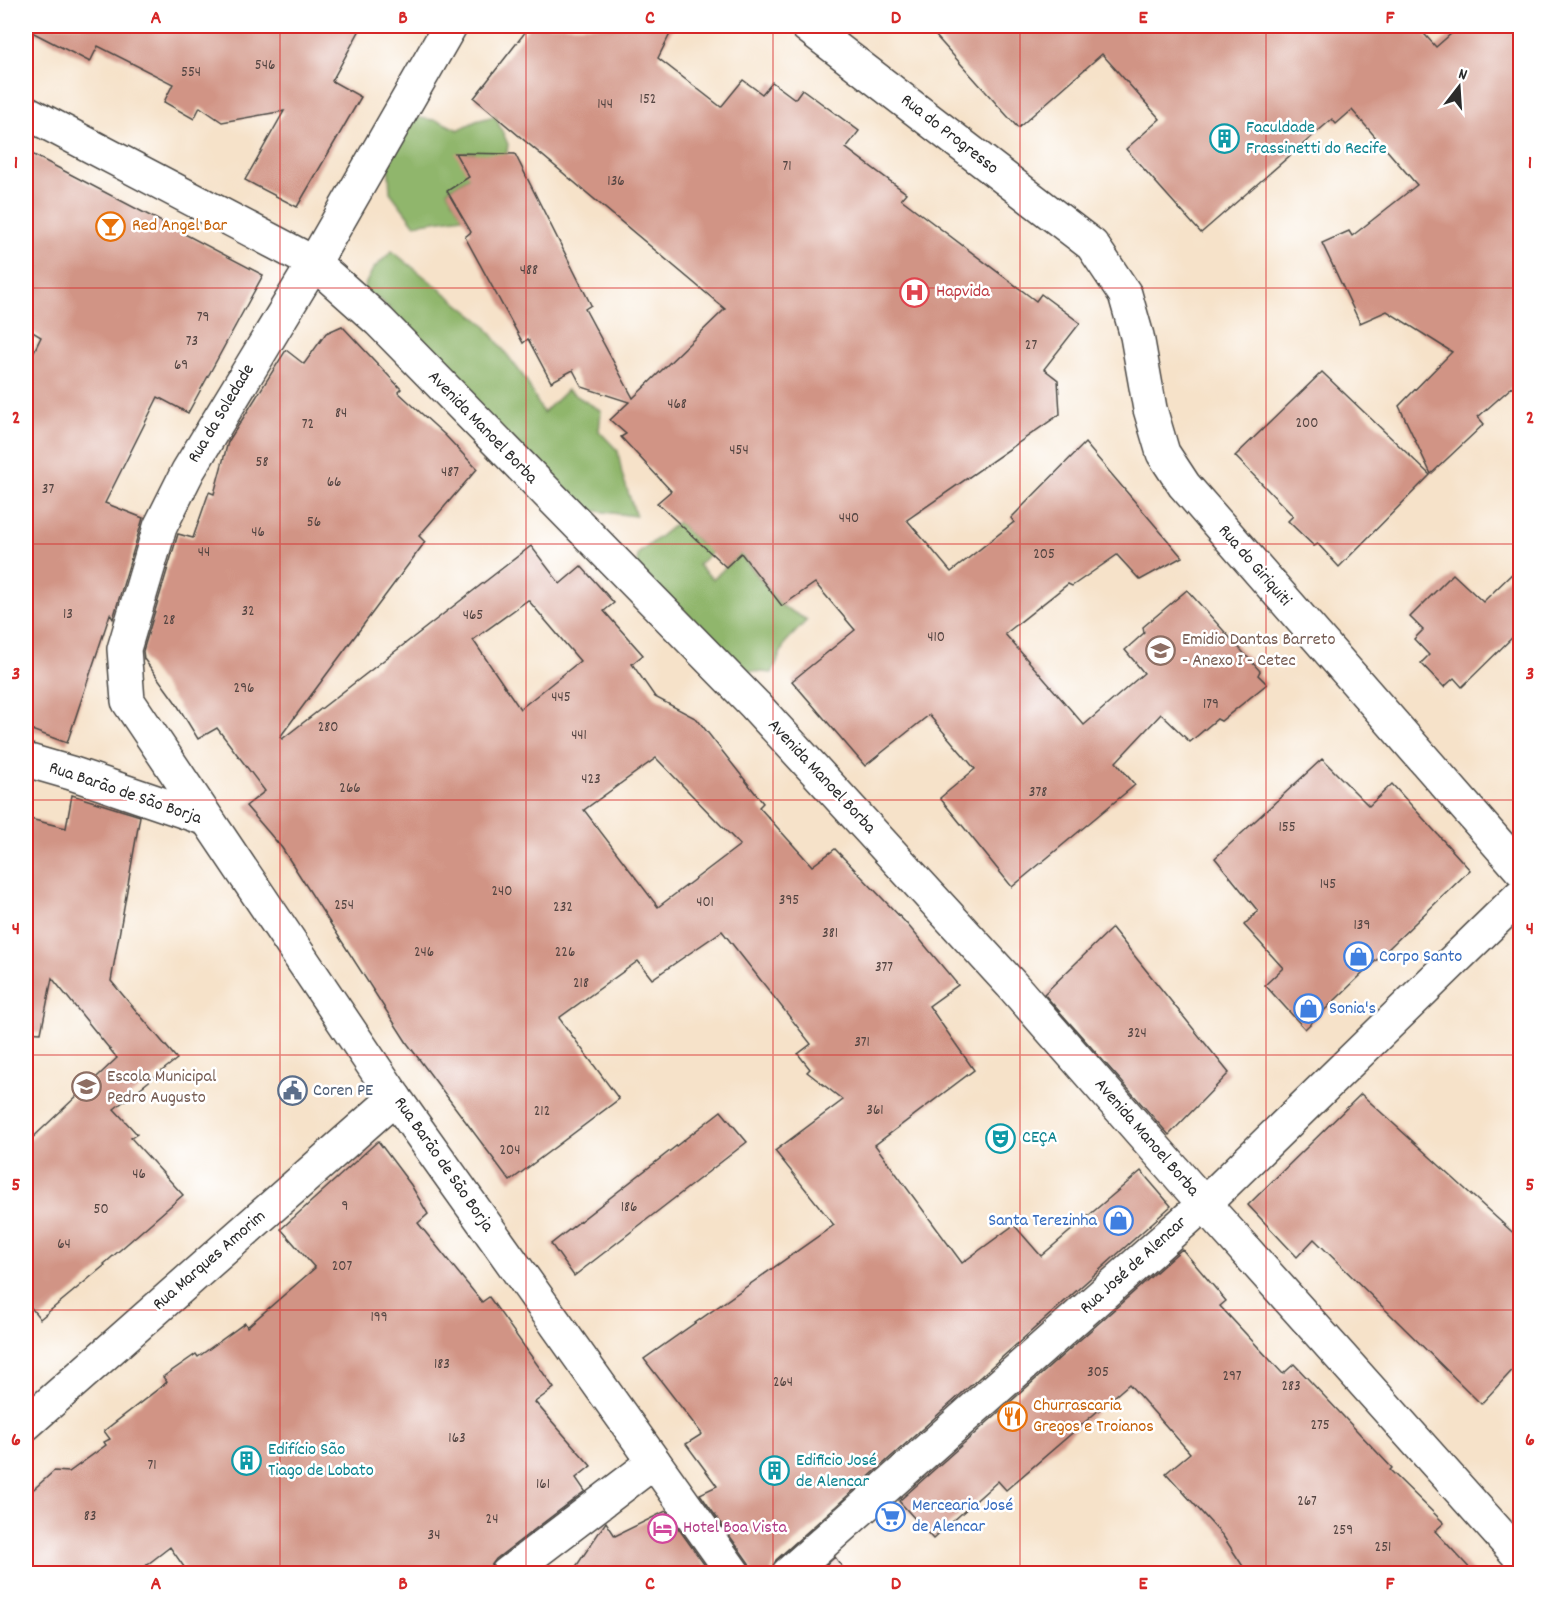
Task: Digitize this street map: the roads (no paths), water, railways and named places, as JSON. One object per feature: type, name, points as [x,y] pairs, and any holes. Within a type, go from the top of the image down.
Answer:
[{"type":"street","name":"Rua da Soledade","points":[[206,819],[128,701],[124,649],[160,527],[188,471],[315,263],[450,26]]},
{"type":"street","name":"Rua do Progresso","points":[[807,26],[1092,245]]},
{"type":"street","name":"Avenida Manoel Borba","points":[[26,112],[315,263],[379,321],[755,705],[1011,984],[1204,1204],[1521,1557]]},
{"type":"street","name":"Rua do Giriquiti","points":[[1092,245],[1125,294],[1137,336],[1156,431],[1163,453],[1184,485],[1521,869]]},
{"type":"street","name":"Rua Barão de São Borja","points":[[26,760],[206,819],[395,1098],[734,1574]]},
{"type":"street","name":"Rua José de Alencar","points":[[788,1574],[1204,1204],[1521,897]]},
{"type":"street","name":"Rua Marques Amorim","points":[[26,1424],[395,1098]]},
{"type":"street","points":[[507,1574],[654,1462]]},
{"type":"place","name":"Faculdade Frassinetti do Recife","points":[[1225,138]]},
{"type":"place","name":"Red Angel Bar","points":[[111,226]]},
{"type":"place","name":"Hapvida","points":[[915,292]]},
{"type":"place","name":"Emidio Dantas Barreto - Anexo I - Cetec","points":[[1161,650]]},
{"type":"place","name":"Corpo Santo","points":[[1358,957]]},
{"type":"place","name":"Sonia's","points":[[1308,1009]]},
{"type":"place","name":"Escola Municipal Pedro Augusto","points":[[86,1087]]},
{"type":"place","name":"Coren PE","points":[[292,1091]]},
{"type":"place","name":"CEÇA","points":[[1001,1138]]},
{"type":"place","name":"Santa Terezinha","points":[[1118,1221]]},
{"type":"place","name":"Churrascaria Gregos e Troianos","points":[[1012,1416]]},
{"type":"place","name":"Edifício São Tiago de Lobato","points":[[247,1460]]},
{"type":"place","name":"Edificio José de Alencar","points":[[775,1471]]},
{"type":"place","name":"Mercearia José de Alencar","points":[[891,1516]]},
{"type":"place","name":"Hotel Boa Vista","points":[[662,1528]]}]
